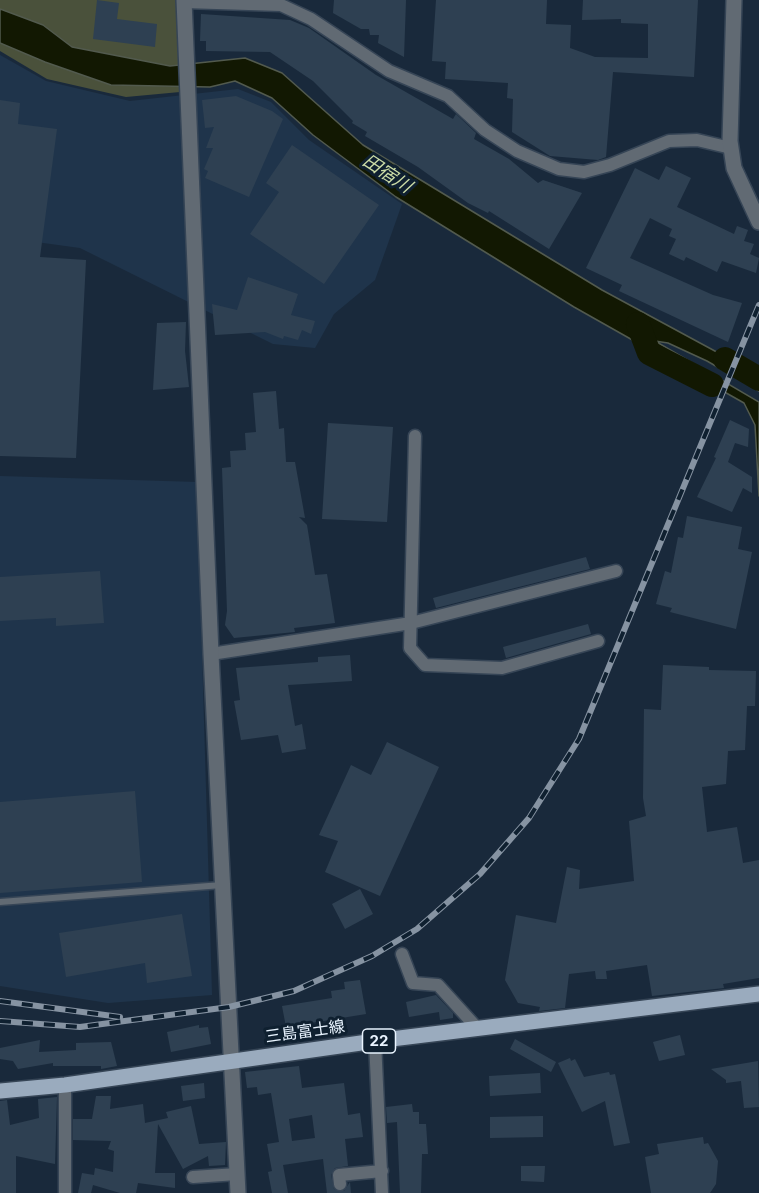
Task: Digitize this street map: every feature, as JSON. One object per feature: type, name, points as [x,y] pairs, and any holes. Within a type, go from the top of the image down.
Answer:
[{"type":"main road","name":"三島富士線","points":[[0,1091],[65,1085],[375,1041],[759,994]]},
{"type":"street","points":[[734,0],[729,106],[731,148],[734,168],[759,222]]},
{"type":"street","points":[[238,1193],[211,654],[184,1],[281,5],[311,19],[389,71],[448,96],[485,130],[518,151],[559,170],[584,172],[601,168],[669,141],[697,140],[731,148]]},
{"type":"street","points":[[415,436],[410,648],[425,665],[502,668],[598,641]]},
{"type":"street","points":[[211,654],[411,623],[616,571]]},
{"type":"street","points":[[402,954],[413,983],[438,985],[478,1029]]},
{"type":"street","points":[[375,1041],[382,1193]]},
{"type":"street","points":[[65,1085],[65,1193]]},
{"type":"street","points":[[340,1184],[339,1175],[382,1171]]},
{"type":"street","points":[[193,1177],[237,1174]]},
{"type":"lane","points":[[0,902],[223,885]]},
{"type":"shaded area","points":[[0,0],[176,0],[180,92],[126,97],[47,79],[0,51]]},
{"type":"shaded area","points":[[0,55],[46,81],[130,101],[238,89],[271,102],[309,140],[402,204],[375,280],[334,314],[315,348],[273,344],[80,248],[0,237]]},
{"type":"shaded area","points":[[0,476],[197,482],[212,995],[108,1003],[0,986]]},
{"type":"water","points":[[0,9],[43,25],[72,47],[170,66],[245,58],[282,73],[363,145],[602,290],[750,370],[759,385],[759,391],[707,361],[668,343],[655,341],[759,402],[759,496],[755,425],[744,403],[574,307],[396,197],[313,135],[272,98],[235,81],[210,87],[111,85],[45,62],[0,43]]},
{"type":"building","points":[[97,0],[119,3],[117,19],[157,24],[155,47],[93,39]]},
{"type":"building","points":[[334,0],[406,0],[404,57],[378,43],[379,35],[370,35],[369,29],[361,29],[333,13]]},
{"type":"building","points":[[436,0],[547,0],[546,24],[571,25],[570,48],[595,57],[648,58],[648,24],[621,23],[621,19],[582,20],[583,0],[698,0],[694,77],[613,72],[606,157],[598,160],[550,156],[512,132],[513,99],[507,98],[508,83],[445,79],[446,62],[432,61]]},
{"type":"building","points":[[201,14],[290,20],[309,28],[376,75],[453,119],[456,114],[476,133],[474,139],[509,159],[538,183],[543,180],[582,193],[549,249],[489,211],[488,213],[468,203],[418,167],[365,136],[367,132],[352,123],[353,121],[313,81],[270,52],[206,51],[206,41],[200,41]]},
{"type":"building","points":[[236,96],[272,111],[283,119],[249,197],[205,178],[208,171],[204,169],[213,148],[206,148],[214,127],[205,128],[202,100]]},
{"type":"building","points":[[0,100],[20,103],[18,124],[57,129],[40,257],[86,260],[76,458],[0,456]]},
{"type":"building","points":[[292,145],[379,205],[324,284],[250,234],[279,192],[266,183]]},
{"type":"building","points":[[666,166],[691,178],[677,207],[734,234],[737,226],[748,230],[744,241],[754,244],[750,254],[759,258],[756,273],[722,261],[717,272],[686,257],[684,261],[669,254],[676,239],[669,236],[672,229],[650,218],[630,258],[713,295],[742,303],[728,342],[619,291],[622,285],[586,268],[635,168],[659,180]]},
{"type":"building","points":[[248,277],[298,294],[291,315],[315,321],[311,334],[302,330],[298,340],[284,336],[283,339],[265,332],[215,335],[212,304],[237,310]]},
{"type":"building","points":[[186,322],[185,351],[189,387],[153,390],[157,323]]},
{"type":"building","points":[[276,391],[279,429],[284,428],[286,462],[295,462],[305,518],[299,517],[307,525],[315,575],[327,574],[335,623],[294,628],[295,632],[234,638],[225,625],[227,611],[222,468],[231,467],[230,451],[246,450],[245,433],[256,432],[253,393]]},
{"type":"building","points":[[730,420],[749,429],[748,447],[735,443],[728,462],[752,477],[752,493],[743,488],[732,512],[697,497],[716,458],[714,457]]},
{"type":"building","points":[[328,423],[393,427],[387,522],[322,519]]},
{"type":"building","points":[[687,516],[742,527],[738,549],[752,552],[736,629],[670,612],[672,608],[656,604],[665,571],[671,573],[678,537],[683,538]]},
{"type":"building","points":[[586,557],[590,569],[436,608],[433,598]]},
{"type":"building","points":[[100,571],[104,623],[56,626],[56,618],[0,621],[0,577]]},
{"type":"building","points":[[588,624],[591,634],[506,658],[503,647]]},
{"type":"building","points":[[350,655],[352,681],[288,685],[295,726],[302,724],[306,749],[282,753],[278,735],[241,740],[234,701],[240,700],[236,668],[318,662],[318,657]]},
{"type":"building","points":[[663,665],[709,667],[709,670],[756,671],[755,706],[747,706],[745,750],[728,751],[726,784],[702,787],[707,832],[737,827],[743,863],[759,860],[759,978],[723,984],[724,988],[652,996],[647,965],[606,971],[607,979],[596,979],[595,971],[569,974],[565,1008],[539,1011],[540,1007],[518,1003],[505,980],[516,915],[556,923],[567,867],[580,870],[579,889],[634,881],[629,821],[646,816],[643,798],[644,709],[661,710]]},
{"type":"building","points":[[387,742],[439,767],[380,896],[325,872],[338,841],[319,835],[351,765],[371,775]]},
{"type":"building","points":[[135,791],[142,882],[0,893],[0,802]]},
{"type":"building","points":[[360,889],[373,914],[345,929],[332,904]]},
{"type":"building","points":[[182,914],[192,976],[147,983],[145,963],[66,977],[59,933]]},
{"type":"building","points":[[360,980],[366,1014],[286,1027],[282,1006],[332,998],[331,991],[345,989],[344,982]]},
{"type":"building","points":[[436,995],[453,1013],[453,1018],[440,1020],[439,1012],[409,1017],[406,1002]]},
{"type":"building","points":[[199,1025],[199,1028],[208,1027],[211,1044],[171,1052],[167,1032]]},
{"type":"building","points":[[680,1035],[685,1055],[659,1061],[653,1042]]},
{"type":"building","points":[[515,1039],[556,1062],[551,1072],[510,1049]]},
{"type":"building","points":[[40,1040],[39,1052],[76,1050],[76,1043],[111,1042],[117,1066],[101,1069],[101,1066],[53,1066],[53,1063],[18,1069],[13,1061],[0,1059],[0,1048]]},
{"type":"building","points":[[570,1058],[571,1061],[575,1059],[584,1077],[609,1072],[610,1075],[615,1074],[630,1143],[614,1146],[605,1101],[582,1112],[558,1063]]},
{"type":"building","points":[[758,1061],[759,1107],[744,1108],[741,1081],[726,1083],[726,1080],[711,1069]]},
{"type":"building","points":[[299,1066],[302,1088],[344,1083],[348,1115],[360,1113],[363,1137],[345,1139],[348,1166],[335,1168],[331,1175],[334,1189],[344,1191],[350,1182],[351,1193],[327,1193],[323,1159],[283,1165],[288,1193],[272,1193],[268,1172],[272,1171],[267,1144],[279,1142],[271,1093],[258,1095],[257,1087],[247,1088],[245,1072]],"holes":[[[312,1115],[315,1138],[292,1141],[289,1119]]]},
{"type":"building","points":[[540,1073],[541,1093],[490,1096],[489,1076]]},
{"type":"building","points":[[204,1083],[205,1098],[183,1101],[181,1086]]},
{"type":"building","points":[[96,1096],[111,1096],[110,1109],[143,1104],[145,1123],[168,1118],[166,1112],[191,1106],[199,1144],[226,1142],[225,1165],[209,1166],[208,1156],[183,1169],[158,1124],[155,1173],[175,1173],[175,1188],[138,1183],[136,1193],[120,1193],[93,1185],[91,1193],[78,1193],[82,1173],[94,1175],[95,1168],[113,1172],[114,1151],[108,1149],[111,1141],[73,1140],[73,1119],[92,1119]]},
{"type":"building","points":[[57,1097],[55,1164],[16,1156],[16,1193],[0,1193],[0,1101],[7,1100],[10,1125],[39,1118],[38,1099]]},
{"type":"building","points":[[412,1104],[413,1112],[419,1112],[419,1124],[426,1124],[428,1154],[422,1154],[421,1193],[400,1193],[397,1122],[387,1123],[386,1107]]},
{"type":"building","points":[[543,1116],[543,1137],[490,1138],[490,1117]]},
{"type":"building","points":[[703,1137],[704,1144],[708,1143],[718,1161],[716,1184],[710,1193],[651,1193],[645,1157],[659,1154],[657,1144]]},
{"type":"building","points":[[521,1166],[545,1166],[544,1182],[521,1181]]},
{"type":"waterway","points":[[638,324],[649,353],[712,385]]},
{"type":"waterway","name":"田宿川","points":[[725,359],[759,379]]},
{"type":"railway","points":[[0,1021],[80,1027],[229,1007],[294,991],[372,956],[417,929],[480,874],[529,818],[579,739],[759,305]]},
{"type":"railway","points":[[0,1001],[120,1017]]}]
